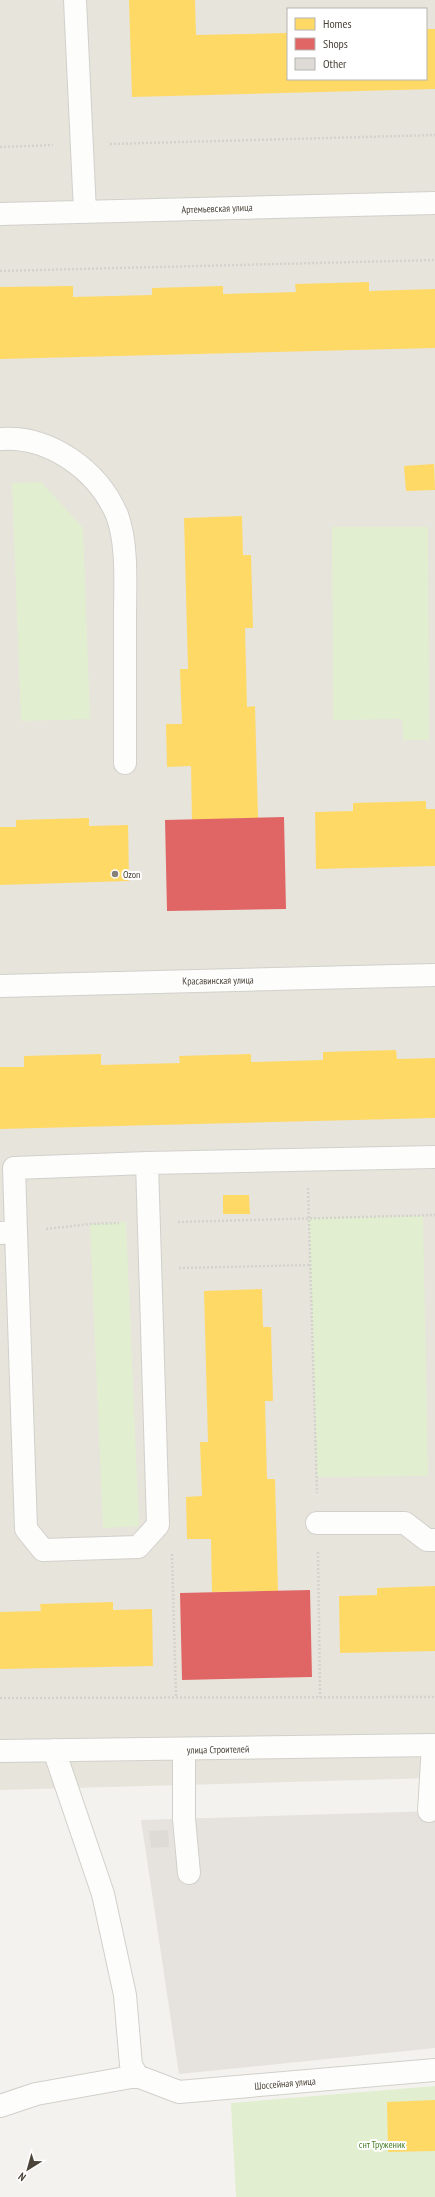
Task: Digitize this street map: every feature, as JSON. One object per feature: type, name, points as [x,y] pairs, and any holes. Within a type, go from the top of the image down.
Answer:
[{"type":"street","points":[[75,0],[85,212]]},
{"type":"street","name":"Артемьевская улица","points":[[0,214],[435,203]]},
{"type":"street","points":[[0,439],[35,442],[75,461],[101,488],[117,516],[125,558],[125,763]]},
{"type":"street","name":"Красавинская улица","points":[[0,986],[435,975]]},
{"type":"street","points":[[147,1163],[158,1525],[138,1547],[43,1550],[26,1529],[8,1233],[14,1168],[147,1163],[435,1157]]},
{"type":"street","points":[[317,1523],[405,1523],[427,1540],[435,1540]]},
{"type":"street","points":[[428,1811],[434,1745]]},
{"type":"street","name":"улица Строителей","points":[[0,1751],[434,1745]]},
{"type":"street","points":[[184,1749],[184,1819],[189,1873]]},
{"type":"street","points":[[0,2106],[36,2094],[137,2076],[131,2065],[125,1995],[103,1894],[54,1750]]},
{"type":"street","name":"Шоссейная улица","points":[[137,2076],[179,2092],[435,2070]]},
{"type":"path","points":[[0,147],[435,135]]},
{"type":"path","points":[[0,271],[435,260]]},
{"type":"path","points":[[307,1160],[317,1523],[320,1697]]},
{"type":"path","points":[[8,1233],[90,1224],[435,1215]]},
{"type":"path","points":[[171,1268],[310,1264]]},
{"type":"path","points":[[0,1698],[435,1697]]},
{"type":"shaded area","points":[[0,0],[435,0],[435,1778],[0,1790]]},
{"type":"shaded area","points":[[435,1811],[435,2048],[179,2074],[141,1820]]},
{"type":"green space","points":[[41,482],[83,528],[90,719],[21,721],[12,483]]},
{"type":"green space","points":[[332,527],[428,527],[429,740],[403,740],[402,719],[333,720]]},
{"type":"green space","points":[[423,1216],[428,1476],[317,1477],[309,1218]]},
{"type":"green space","points":[[126,1222],[139,1526],[103,1528],[90,1224]]},
{"type":"green space","name":"снт Труженик","points":[[435,2086],[435,2197],[236,2197],[231,2103]]},
{"type":"building: Homes","points":[[129,0],[195,0],[196,35],[287,33],[287,80],[427,80],[427,29],[435,29],[435,89],[132,97]]},
{"type":"building: Homes","points":[[369,282],[369,291],[435,289],[435,348],[0,359],[0,287],[73,286],[73,297],[152,295],[152,288],[223,286],[223,294],[296,292],[295,284]]},
{"type":"building: Homes","points":[[434,464],[435,490],[406,491],[404,466]]},
{"type":"building: Homes","points":[[242,516],[243,555],[251,555],[253,628],[245,628],[247,707],[255,706],[258,818],[192,820],[191,766],[167,767],[166,724],[182,724],[180,669],[188,669],[184,518]]},
{"type":"building: Homes","points":[[426,801],[426,809],[435,809],[435,866],[316,869],[315,812],[353,811],[353,803]]},
{"type":"building: Homes","points":[[89,818],[89,826],[128,825],[129,881],[0,885],[0,827],[16,827],[16,820]]},
{"type":"building: Homes","points":[[396,1050],[397,1059],[435,1058],[435,1118],[0,1129],[0,1067],[24,1067],[24,1056],[101,1054],[101,1065],[180,1063],[179,1056],[251,1054],[251,1062],[323,1060],[323,1052]]},
{"type":"building: Homes","points":[[223,1195],[249,1195],[250,1214],[223,1214]]},
{"type":"building: Homes","points":[[262,1289],[263,1327],[271,1327],[273,1401],[265,1401],[267,1479],[275,1479],[278,1591],[212,1592],[211,1539],[187,1539],[186,1497],[202,1496],[200,1442],[208,1442],[204,1291]]},
{"type":"building: Homes","points":[[435,1586],[435,1651],[340,1653],[339,1596],[377,1595],[377,1588]]},
{"type":"building: Homes","points":[[113,1602],[113,1610],[152,1609],[153,1666],[0,1669],[0,1612],[41,1611],[40,1604]]},
{"type":"building: Homes","points":[[435,2100],[435,2151],[388,2152],[387,2102]]},
{"type":"building: Shops","points":[[284,817],[286,909],[167,911],[165,820]]},
{"type":"building: Shops","points":[[310,1590],[312,1677],[182,1680],[180,1593]]},
{"type":"building: Other","points":[[168,1830],[169,1847],[151,1848],[149,1831]]},
{"type":"place","name":"Ozon","points":[[115,874]]}]
